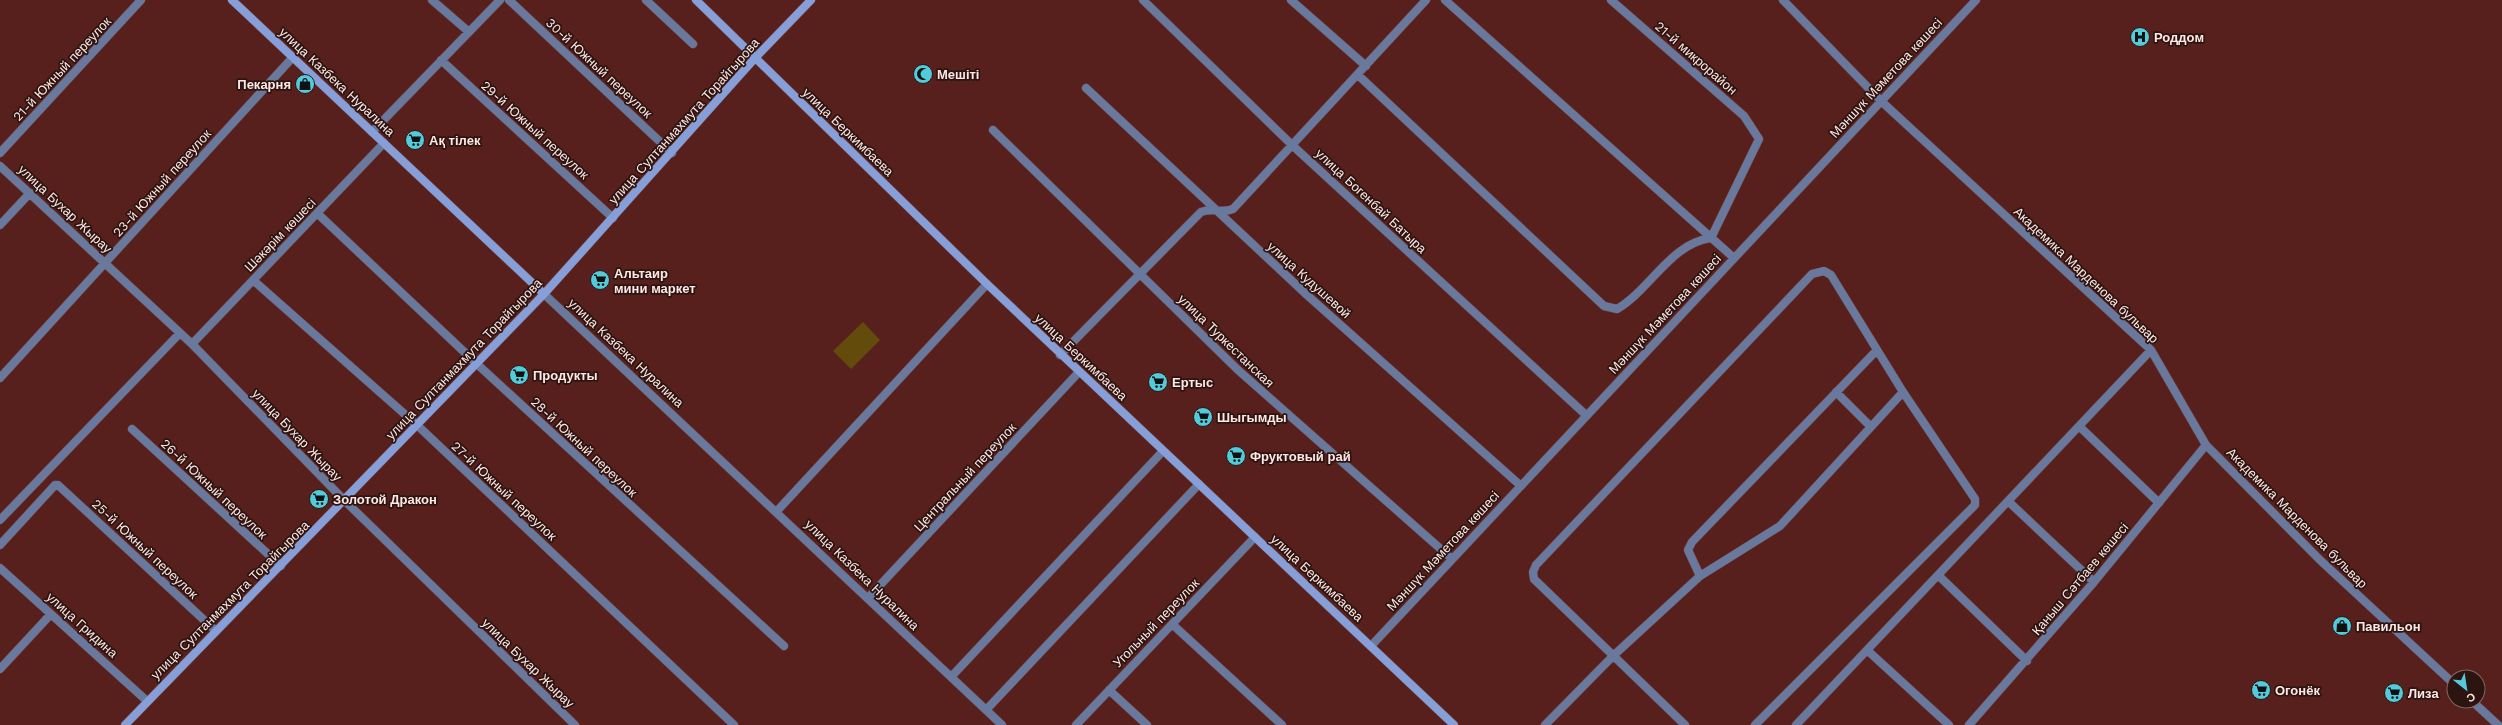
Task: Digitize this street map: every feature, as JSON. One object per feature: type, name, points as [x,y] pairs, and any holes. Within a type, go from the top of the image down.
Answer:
[{"type":"street","name":"21-й Южный переулок","points":[[0,153],[141,0]]},
{"type":"street","name":"улица Казбека Нуралина","points":[[232,0],[1002,725]]},
{"type":"street","points":[[432,0],[469,32]]},
{"type":"street","points":[[372,132],[500,0]]},
{"type":"street","name":"30-й Южный переулок","points":[[509,0],[672,153]]},
{"type":"street","points":[[646,0],[693,44]]},
{"type":"street","name":"улица Беркимбаева","points":[[696,0],[1060,355],[1454,725]]},
{"type":"street","name":"улица Султанмахмута Торайгырова","points":[[125,725],[146,701],[345,501],[544,294],[672,153],[755,58],[811,0]]},
{"type":"street","name":"улица Богенбай Батыра","points":[[1143,0],[1292,145],[1586,415]]},
{"type":"street","points":[[1291,0],[1366,66]]},
{"type":"street","points":[[1060,355],[1141,275],[1201,212],[1213,209],[1223,211],[1233,209],[1426,0]]},
{"type":"street","points":[[1445,0],[1734,258]]},
{"type":"street","name":"21-й микрорайон","points":[[1611,0],[1744,116],[1760,139],[1711,238]]},
{"type":"street","name":"Академика Марденова бульвар","points":[[1783,0],[1881,101],[2151,350],[2206,445],[2320,560],[2446,677]]},
{"type":"street","name":"Мәншүк Мәметова көшесі","points":[[1371,646],[1976,0]]},
{"type":"street","name":"23-й Южный переулок","points":[[0,378],[293,58]]},
{"type":"street","name":"29-й Южный переулок","points":[[441,60],[613,218]]},
{"type":"street","points":[[1358,75],[1604,306],[1617,309],[1629,302],[1664,266],[1697,240],[1711,238]]},
{"type":"street","name":"улица Кудушевой","points":[[1086,88],[1213,209],[1520,486]]},
{"type":"street","name":"улица Туркестанская","points":[[992,130],[1238,370],[1452,559]]},
{"type":"street","name":"Шәкәрім көшесі","points":[[192,344],[384,143]]},
{"type":"street","name":"улица Бухар Жырау","points":[[0,166],[192,344],[345,501],[575,725]]},
{"type":"street","points":[[0,225],[30,193]]},
{"type":"street","name":"28-й Южный переулок","points":[[317,213],[477,364],[784,646]]},
{"type":"street","points":[[1685,725],[1534,579],[1533,572],[1536,566],[1812,274],[1824,271],[1831,276],[1903,392],[1975,499],[1975,505],[1755,725]]},
{"type":"street","name":"27-й Южный переулок","points":[[254,280],[417,426],[734,725]]},
{"type":"street","points":[[776,511],[987,284]]},
{"type":"street","points":[[0,520],[180,333]]},
{"type":"street","points":[[1700,576],[1688,550],[1692,542],[1877,350]]},
{"type":"street","points":[[1797,725],[2080,427],[2151,350]]},
{"type":"street","name":"Центральный переулок","points":[[868,598],[1079,372]]},
{"type":"street","points":[[1836,392],[1872,427]]},
{"type":"street","points":[[1545,725],[1613,656],[1700,576],[1780,526],[1903,392]]},
{"type":"street","points":[[2080,427],[2159,503]]},
{"type":"street","name":"26-й Южный переулок","points":[[132,429],[281,566]]},
{"type":"street","name":"Қаныш Сәтбаев көшесі","points":[[1969,725],[2027,661],[2094,582],[2206,445]]},
{"type":"street","points":[[951,677],[1163,451]]},
{"type":"street","points":[[986,710],[1199,484]]},
{"type":"street","name":"25-й Южный переулок","points":[[0,546],[55,485],[58,485],[216,631]]},
{"type":"street","points":[[2009,502],[2094,582]]},
{"type":"street","name":"Угольный переулок","points":[[1076,725],[1255,537]]},
{"type":"street","name":"улица Гридина","points":[[0,568],[146,701]]},
{"type":"street","points":[[1939,576],[2027,661]]},
{"type":"street","points":[[0,669],[51,614]]},
{"type":"street","points":[[1172,624],[1282,725]]},
{"type":"street","points":[[1867,650],[1949,725]]},
{"type":"street","points":[[1109,690],[1147,725]]},
{"type":"street","points":[[2481,709],[2498,725]]},
{"type":"shaded area","points":[[863,322],[880,340],[851,369],[833,351]]},
{"type":"place","name":"Роддом","points":[[2140,37]]},
{"type":"place","name":"Мешіті","points":[[923,74]]},
{"type":"place","name":"Пекарня","points":[[305,84]]},
{"type":"place","name":"Ақ тілек","points":[[415,140]]},
{"type":"place","name":"Альтаир мини маркет","points":[[600,280]]},
{"type":"place","name":"Продукты","points":[[519,375]]},
{"type":"place","name":"Ертыс","points":[[1158,382]]},
{"type":"place","name":"Шыгымды","points":[[1203,417]]},
{"type":"place","name":"Фруктовый рай","points":[[1236,456]]},
{"type":"place","name":"Золотой Дракон","points":[[319,499]]},
{"type":"place","name":"Павильон","points":[[2342,626]]},
{"type":"place","name":"Огонёк","points":[[2261,690]]},
{"type":"place","name":"Лиза","points":[[2394,693]]}]
